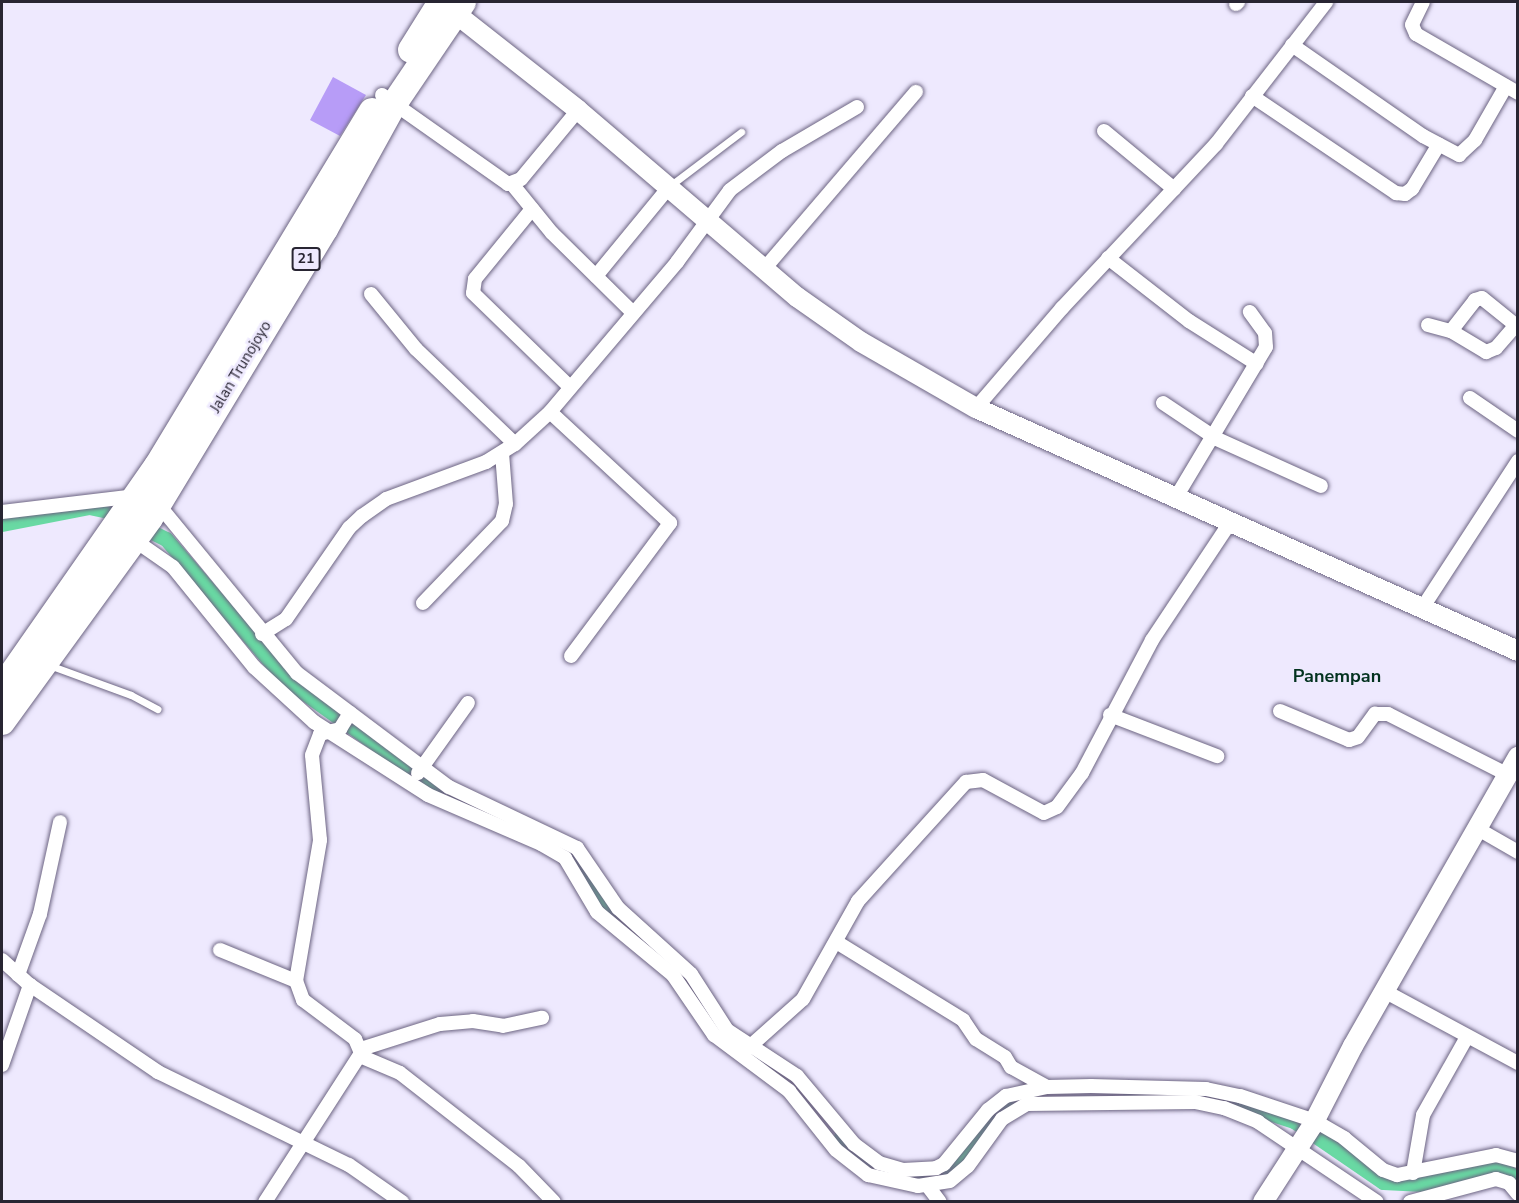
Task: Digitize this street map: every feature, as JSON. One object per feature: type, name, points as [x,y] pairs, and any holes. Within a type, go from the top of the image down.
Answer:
[{"type":"highway","name":"Jalan Trunojoyo","points":[[2,722],[7,688],[37,658],[135,519],[388,99],[448,4]]},
{"type":"main road","points":[[448,4],[826,319],[976,408],[1229,525],[1518,651]]},
{"type":"main road","points":[[1263,1202],[1307,1134],[1518,757]]},
{"type":"street","points":[[976,408],[1108,258],[1216,144],[1326,2]]},
{"type":"street","points":[[1292,45],[1439,144],[1464,154],[1512,90],[1416,34],[1412,25],[1423,2]]},
{"type":"street","points":[[765,268],[916,92]]},
{"type":"street","points":[[1252,96],[1401,194],[1412,189],[1439,144]]},
{"type":"street","points":[[388,99],[504,183],[512,184],[521,179],[578,110]]},
{"type":"street","points":[[262,634],[286,619],[350,528],[367,513],[386,500],[502,453],[515,444],[550,412],[742,180],[782,151],[857,107]]},
{"type":"street","points":[[1104,131],[1174,189]]},
{"type":"street","points":[[512,184],[532,209],[633,313]]},
{"type":"street","points":[[596,276],[669,186]]},
{"type":"street","points":[[532,209],[475,279],[473,293],[570,387]]},
{"type":"street","points":[[1108,258],[1189,321],[1257,364]]},
{"type":"street","points":[[371,294],[416,349],[515,444]]},
{"type":"street","points":[[1428,326],[1451,331],[1486,352],[1496,348],[1516,327],[1490,302],[1479,299],[1451,331]]},
{"type":"street","points":[[1175,500],[1212,435],[1257,364],[1267,340],[1250,312]]},
{"type":"street","points":[[1470,398],[1518,431]]},
{"type":"street","points":[[1163,403],[1212,435],[1279,470],[1321,486]]},
{"type":"street","points":[[550,412],[669,519],[670,525],[571,656]]},
{"type":"street","points":[[423,603],[502,521],[506,504],[502,453]]},
{"type":"street","points":[[1421,610],[1518,461]]},
{"type":"street","points":[[2,512],[135,519],[262,634],[341,723],[417,775],[475,802],[571,853],[594,891],[691,974],[727,1030],[746,1050],[797,1076],[868,1157],[920,1179],[959,1175],[1002,1119],[1027,1104],[1131,1094],[1217,1090],[1307,1134],[1377,1202]]},
{"type":"street","points":[[135,519],[254,667],[287,701],[341,723],[417,775],[571,853]]},
{"type":"street","points":[[746,1050],[796,1008],[838,943],[858,902],[966,782],[982,780],[1029,806],[1051,812],[1082,773],[1110,715],[1158,630],[1229,525]]},
{"type":"street","points":[[417,775],[468,703]]},
{"type":"street","points":[[1281,711],[1349,740],[1358,737],[1375,714],[1388,714],[1508,775]]},
{"type":"street","points":[[1110,715],[1217,756]]},
{"type":"street","points":[[290,980],[319,849],[320,825],[312,756],[317,738],[341,723]]},
{"type":"street","points":[[18,975],[40,914],[60,822]]},
{"type":"street","points":[[1478,830],[1518,852]]},
{"type":"street","points":[[838,943],[899,984],[963,1020],[976,1039],[1005,1057],[1011,1067],[1047,1087]]},
{"type":"street","points":[[220,950],[290,980],[303,1000],[354,1039],[360,1053],[400,1073],[511,1159],[554,1202]]},
{"type":"street","points":[[2,960],[30,985],[158,1072],[349,1165],[402,1202]]},
{"type":"street","points":[[2,1065],[30,985]]},
{"type":"street","points":[[1386,992],[1518,1063]]},
{"type":"street","points":[[265,1202],[360,1053],[440,1024],[473,1021],[503,1026],[542,1018]]},
{"type":"street","points":[[1413,1173],[1423,1114],[1467,1036]]},
{"type":"street","points":[[920,1179],[944,1164],[1000,1099],[1015,1092],[1047,1087],[1195,1102],[1224,1108],[1307,1134],[1344,1137],[1383,1170],[1397,1175],[1496,1155],[1518,1161]]},
{"type":"street","points":[[920,1179],[939,1202]]},
{"type":"street","points":[[1410,1202],[1496,1179],[1509,1183],[1518,1194]]},
{"type":"lane","points":[[669,186],[741,132]]},
{"type":"lane","points":[[37,658],[131,695],[156,709]]},
{"type":"building","points":[[333,77],[366,95],[340,136],[310,120]]},
{"type":"waterway","points":[[2,524],[89,507],[112,512],[166,539],[286,680],[443,792],[479,808]]},
{"type":"waterway","points":[[556,842],[581,863],[595,891],[618,912]]},
{"type":"waterway","points":[[1130,1094],[1171,1095],[1257,1109],[1294,1121],[1383,1182],[1423,1184],[1494,1165],[1518,1178]]},
{"type":"waterway","points":[[841,1137],[856,1155],[891,1174],[925,1179],[949,1171],[1017,1097],[1031,1095]]},
{"type":"district","name":"Panempan","points":[[1337,676]]}]
